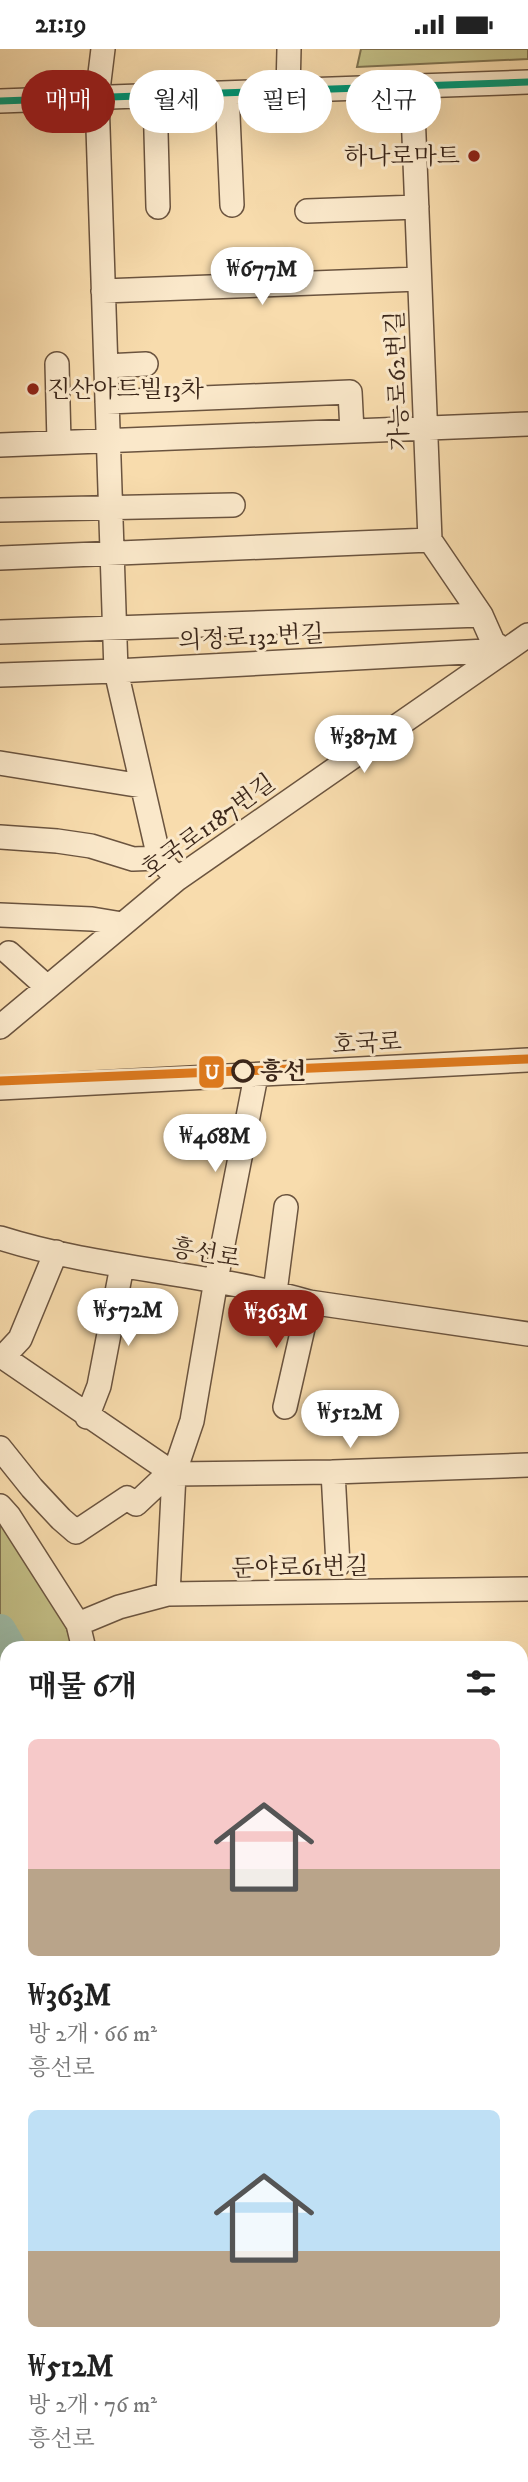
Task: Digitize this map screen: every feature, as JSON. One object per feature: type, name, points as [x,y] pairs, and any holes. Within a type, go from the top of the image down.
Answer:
[{"type":"street","points":[[100,70],[103,49]]},
{"type":"street","points":[[288,70],[289,49]]},
{"type":"street","points":[[441,85],[528,82]]},
{"type":"street","points":[[224,93],[238,92]]},
{"type":"street","points":[[227,93],[232,205]]},
{"type":"street","points":[[0,101],[21,100]]},
{"type":"street","points":[[98,133],[116,671],[159,858],[177,879]]},
{"type":"street","points":[[156,133],[158,207]]},
{"type":"street","name":"가능로62번길","points":[[414,133],[429,540]]},
{"type":"street","points":[[307,211],[417,207]]},
{"type":"street","points":[[103,291],[419,279]]},
{"type":"street","points":[[57,364],[59,442]]},
{"type":"street","points":[[106,366],[146,365]]},
{"type":"street","points":[[107,402],[350,391],[352,431]]},
{"type":"street","points":[[0,445],[528,424]]},
{"type":"street","points":[[0,510],[233,505]]},
{"type":"street","points":[[0,558],[429,540],[481,615],[493,642],[504,650]]},
{"type":"street","points":[[0,632],[481,615]]},
{"type":"street","name":"호국로1187번길","points":[[0,1027],[177,879],[528,635]]},
{"type":"street","name":"의정로132번길","points":[[0,675],[504,650]]},
{"type":"street","points":[[0,762],[142,786]]},
{"type":"street","points":[[0,837],[91,846],[133,859],[159,858]]},
{"type":"street","points":[[0,915],[92,919],[122,924]]},
{"type":"street","points":[[9,953],[47,987]]},
{"type":"street","name":"호국로","points":[[0,1088],[528,1060]]},
{"type":"street","points":[[168,1594],[171,1473],[192,1421],[216,1280],[256,1076]]},
{"type":"street","points":[[275,1292],[286,1207]]},
{"type":"street","name":"흥선로","points":[[0,1238],[122,1266],[275,1292],[309,1302],[528,1334]]},
{"type":"street","points":[[56,1252],[20,1339],[1,1356],[171,1473],[333,1472],[528,1465]]},
{"type":"street","points":[[87,1416],[99,1386],[122,1266]]},
{"type":"street","points":[[285,1407],[309,1302]]},
{"type":"street","points":[[0,1448],[32,1488],[76,1532],[127,1498],[136,1504],[171,1473]]},
{"type":"street","points":[[333,1472],[338,1565]]},
{"type":"street","points":[[0,1506],[78,1624],[82,1641]]},
{"type":"street","name":"둔야로61번길","points":[[78,1624],[119,1607],[168,1594],[528,1589]]},
{"type":"shaded area","points":[[361,49],[528,49],[528,59],[357,67]]},
{"type":"shaded area","points":[[0,1516],[65,1623],[71,1641],[0,1641]]},
{"type":"waterway","points":[[0,1630],[6,1641]]},
{"type":"transit line","points":[[0,101],[528,82]]},
{"type":"transit line","name":"U","points":[[0,1081],[528,1059]]},
{"type":"place","name":"하나로마트","points":[[474,156]]},
{"type":"place","name":"진산아트빌13차","points":[[33,389]]},
{"type":"place","name":"흥선","points":[[243,1071]]}]
